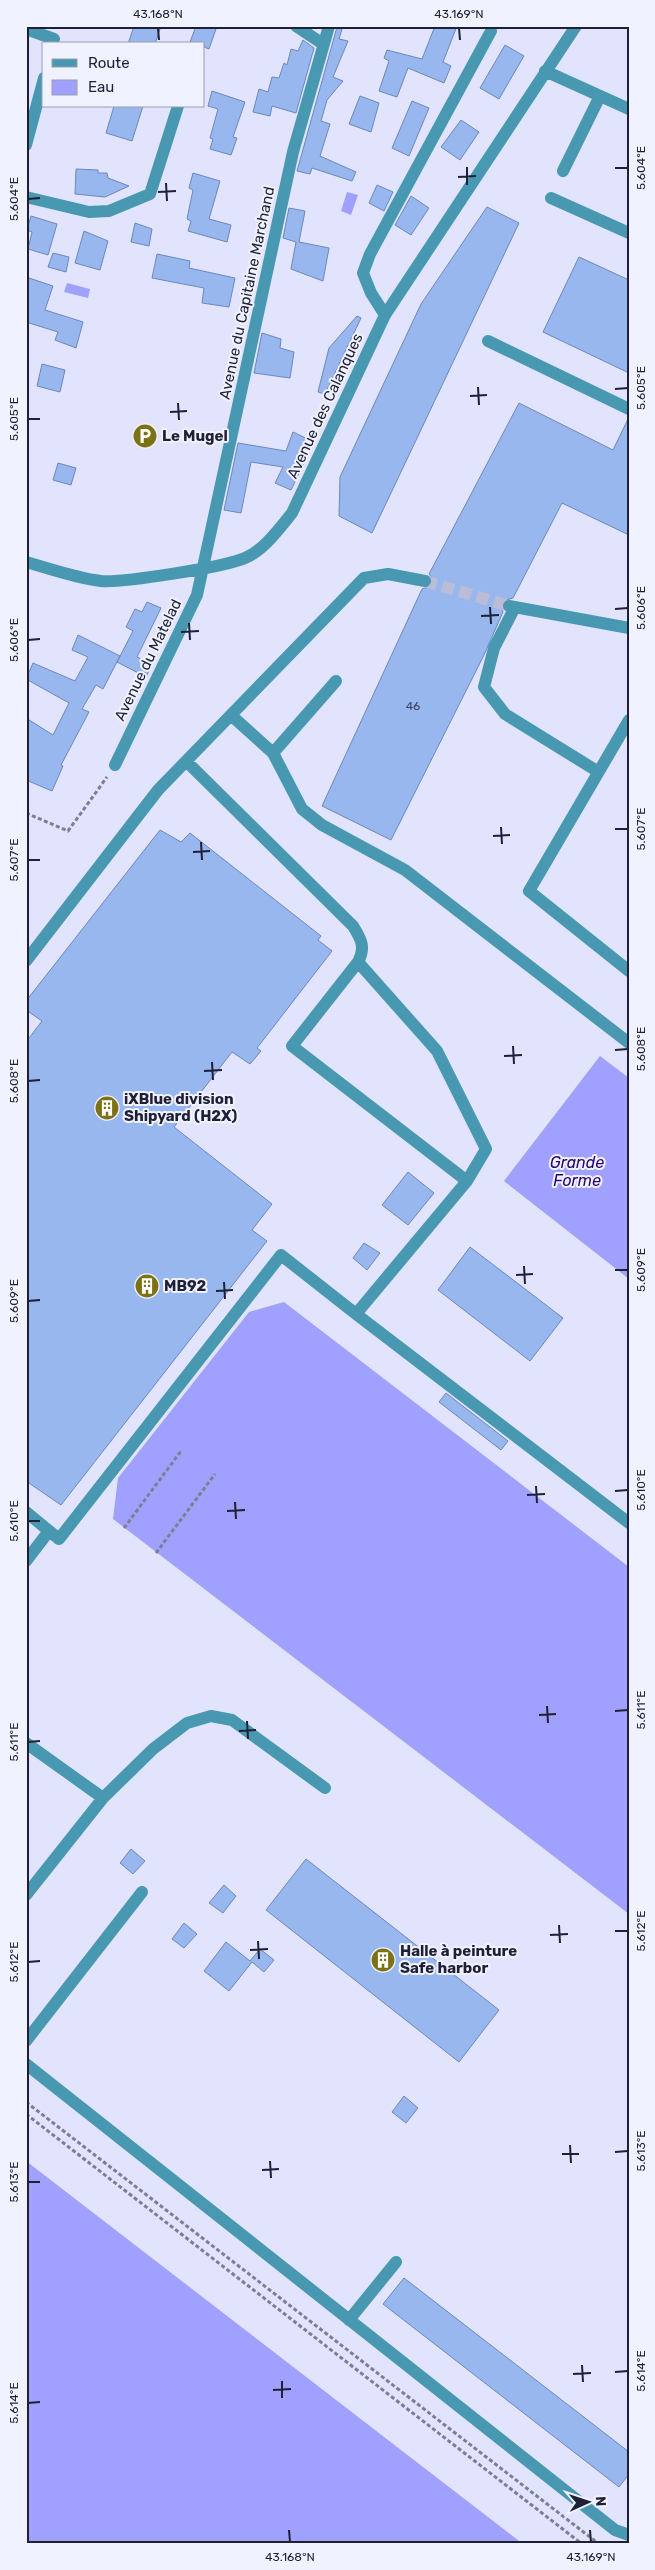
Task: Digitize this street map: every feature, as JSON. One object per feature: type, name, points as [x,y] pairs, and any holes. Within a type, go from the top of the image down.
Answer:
[{"type":"street","points":[[296,26],[324,44]]},
{"type":"street","name":"Avenue du Capitaine Marchand","points":[[204,568],[293,152],[329,26]]},
{"type":"street","name":"Avenue des Calanques","points":[[26,562],[70,574],[112,581],[204,568],[245,558],[276,533],[292,513],[385,315],[576,26]]},
{"type":"street","points":[[26,29],[55,36]]},
{"type":"street","points":[[385,315],[371,293],[363,273],[370,254],[491,31]]},
{"type":"street","points":[[545,71],[629,109]]},
{"type":"street","points":[[26,145],[42,85]]},
{"type":"street","points":[[563,171],[600,96]]},
{"type":"street","points":[[26,197],[89,212],[109,211],[150,194],[177,108]]},
{"type":"street","points":[[551,198],[629,233]]},
{"type":"street","points":[[488,341],[629,409]]},
{"type":"street","name":"Avenue du Matelad","points":[[115,765],[187,621],[197,595],[204,568]]},
{"type":"street","points":[[26,961],[158,790],[232,716],[364,578],[388,574],[425,581]]},
{"type":"street","points":[[597,771],[505,714],[484,687],[494,648],[512,606],[629,628]]},
{"type":"street","points":[[273,753],[336,681]]},
{"type":"street","points":[[232,716],[273,753],[302,809],[322,825],[405,870],[629,1042]]},
{"type":"street","points":[[629,720],[597,771],[529,891],[629,971]]},
{"type":"street","points":[[186,761],[353,926],[363,942],[363,953],[358,962],[292,1046],[467,1180]]},
{"type":"street","points":[[356,1314],[467,1180],[486,1149],[437,1051],[358,962]]},
{"type":"street","points":[[26,1512],[59,1539],[281,1255],[629,1523]]},
{"type":"street","points":[[26,1561],[49,1531]]},
{"type":"street","points":[[26,1895],[103,1798],[153,1749],[187,1722],[212,1716],[232,1720],[325,1788]]},
{"type":"street","points":[[26,1743],[103,1798]]},
{"type":"street","points":[[26,2041],[142,1892]]},
{"type":"street","points":[[26,2064],[615,2530],[629,2535]]},
{"type":"street","points":[[349,2320],[396,2262]]},
{"type":"path","points":[[26,813],[68,830],[115,765]]},
{"type":"path","points":[[124,1528],[181,1451]]},
{"type":"path","points":[[156,1552],[215,1474]]},
{"type":"path","points":[[26,2102],[599,2544]]},
{"type":"path","points":[[26,2114],[582,2544]]},
{"type":"path","points":[[324,2343],[328,2335]]},
{"type":"water","points":[[347,192],[358,195],[351,215],[341,211]]},
{"type":"water","points":[[67,283],[90,289],[88,298],[64,292]]},
{"type":"water","name":"Grande Forme","points":[[600,1056],[629,1078],[629,1279],[504,1181]]},
{"type":"water","points":[[284,1302],[629,1567],[629,1914],[113,1519],[118,1478],[249,1312]]},
{"type":"water","points":[[26,2161],[523,2544],[26,2544]]},
{"type":"building","points":[[134,26],[161,26],[156,42],[129,42]]},
{"type":"building","points":[[196,26],[217,26],[209,49],[205,47],[205,42],[190,42]]},
{"type":"building","points":[[435,26],[457,26],[443,62],[451,66],[444,83],[408,68],[397,97],[379,91],[389,61],[384,58],[387,50],[422,59]]},
{"type":"building","points":[[337,27],[342,29],[339,39],[348,41],[333,77],[343,81],[327,100],[321,121],[330,124],[320,156],[356,172],[352,181],[312,168],[310,174],[297,171]]},
{"type":"building","points":[[303,40],[314,48],[296,113],[272,106],[270,116],[253,112],[259,89],[268,92],[272,77],[279,78],[284,63],[287,65],[291,49],[298,51]]},
{"type":"building","points":[[505,45],[524,56],[499,99],[480,88]]},
{"type":"building","points":[[212,91],[245,102],[233,137],[237,138],[231,155],[210,149],[213,139],[210,138],[218,109],[208,106]]},
{"type":"building","points":[[360,96],[379,103],[371,132],[349,124]]},
{"type":"building","points":[[412,101],[429,108],[409,156],[392,148]]},
{"type":"building","points":[[113,108],[142,108],[132,141],[106,133]]},
{"type":"building","points":[[461,120],[479,132],[460,160],[441,147]]},
{"type":"building","points":[[76,169],[98,170],[98,173],[107,173],[108,178],[129,186],[105,197],[75,194]]},
{"type":"building","points":[[193,173],[220,181],[209,219],[231,225],[227,242],[188,231],[191,221],[187,219],[193,190],[189,188]]},
{"type":"building","points":[[377,185],[393,192],[384,211],[369,203]]},
{"type":"building","points":[[411,196],[429,208],[411,235],[395,225]]},
{"type":"building","points":[[487,207],[519,223],[372,533],[339,516],[340,477],[421,304]]},
{"type":"building","points":[[289,208],[305,211],[299,242],[329,248],[323,281],[291,269],[296,242],[283,238]]},
{"type":"building","points":[[31,216],[57,224],[48,255],[28,249],[32,232],[27,230]]},
{"type":"building","points":[[135,223],[152,229],[149,246],[131,242]]},
{"type":"building","points":[[84,231],[108,241],[100,270],[75,263]]},
{"type":"building","points":[[53,253],[69,257],[66,272],[48,267]]},
{"type":"building","points":[[157,254],[190,261],[189,268],[235,278],[229,307],[202,303],[204,288],[152,278]]},
{"type":"building","points":[[579,257],[629,280],[629,373],[543,332]]},
{"type":"building","points":[[26,277],[53,286],[45,310],[83,322],[76,348],[55,340],[58,332],[26,322]]},
{"type":"building","points":[[357,316],[361,318],[325,394],[318,392],[329,348]]},
{"type":"building","points":[[262,333],[281,339],[280,348],[294,352],[290,378],[254,373]]},
{"type":"building","points":[[42,364],[65,370],[60,392],[37,386]]},
{"type":"building","points":[[519,403],[613,450],[629,417],[629,535],[562,503],[513,598],[503,601],[501,608],[503,612],[484,655],[391,840],[322,806],[422,589],[431,586],[433,579],[429,574]]},
{"type":"building","points":[[293,432],[314,442],[291,490],[275,483],[283,467],[251,462],[241,513],[224,510],[238,443],[286,451]]},
{"type":"building","points":[[58,463],[76,468],[71,485],[53,480]]},
{"type":"building","points":[[147,602],[161,608],[137,657],[152,664],[146,677],[117,662],[133,631],[126,627],[135,609],[142,612]]},
{"type":"building","points":[[78,635],[120,656],[103,689],[96,685],[82,709],[89,712],[61,765],[63,766],[52,791],[26,780],[26,718],[53,735],[69,703],[26,679],[33,663],[75,681],[88,657],[72,650]]},
{"type":"building","name":"iXBlue division Shipyard (H2X)","points":[[160,830],[181,842],[190,833],[321,936],[318,940],[332,951],[257,1048],[261,1051],[250,1064],[232,1052],[174,1127],[272,1204],[252,1230],[267,1241],[61,1505],[26,1481],[26,1042],[42,1021],[26,1010],[26,1001]]},
{"type":"building","points":[[408,1172],[434,1193],[408,1225],[382,1205]]},
{"type":"building","points":[[364,1243],[380,1253],[367,1270],[353,1258]]},
{"type":"building","points":[[470,1247],[563,1318],[530,1361],[438,1290]]},
{"type":"building","points":[[446,1393],[508,1441],[501,1450],[439,1402]]},
{"type":"building","points":[[131,1849],[145,1861],[133,1874],[120,1863]]},
{"type":"building","name":"Halle à peinture Safe harbor","points":[[306,1859],[499,2010],[459,2062],[266,1910]]},
{"type":"building","points":[[224,1885],[236,1896],[223,1913],[209,1903]]},
{"type":"building","points":[[184,1923],[197,1934],[184,1948],[172,1939]]},
{"type":"building","points":[[226,1942],[250,1961],[260,1949],[274,1960],[264,1972],[252,1962],[229,1991],[204,1971]]},
{"type":"building","points":[[404,2096],[418,2108],[406,2123],[392,2112]]},
{"type":"building","points":[[404,2278],[629,2452],[629,2474],[619,2487],[383,2304]]},
{"type":"tunnel","points":[[425,581],[509,606]]},
{"type":"place","name":"Le Mugel","points":[[145,436]]},
{"type":"place","name":"iXBlue division Shipyard (H2X)","points":[[107,1108]]},
{"type":"place","name":"MB92","points":[[147,1286]]},
{"type":"place","name":"Halle à peinture Safe harbor","points":[[383,1960]]}]
